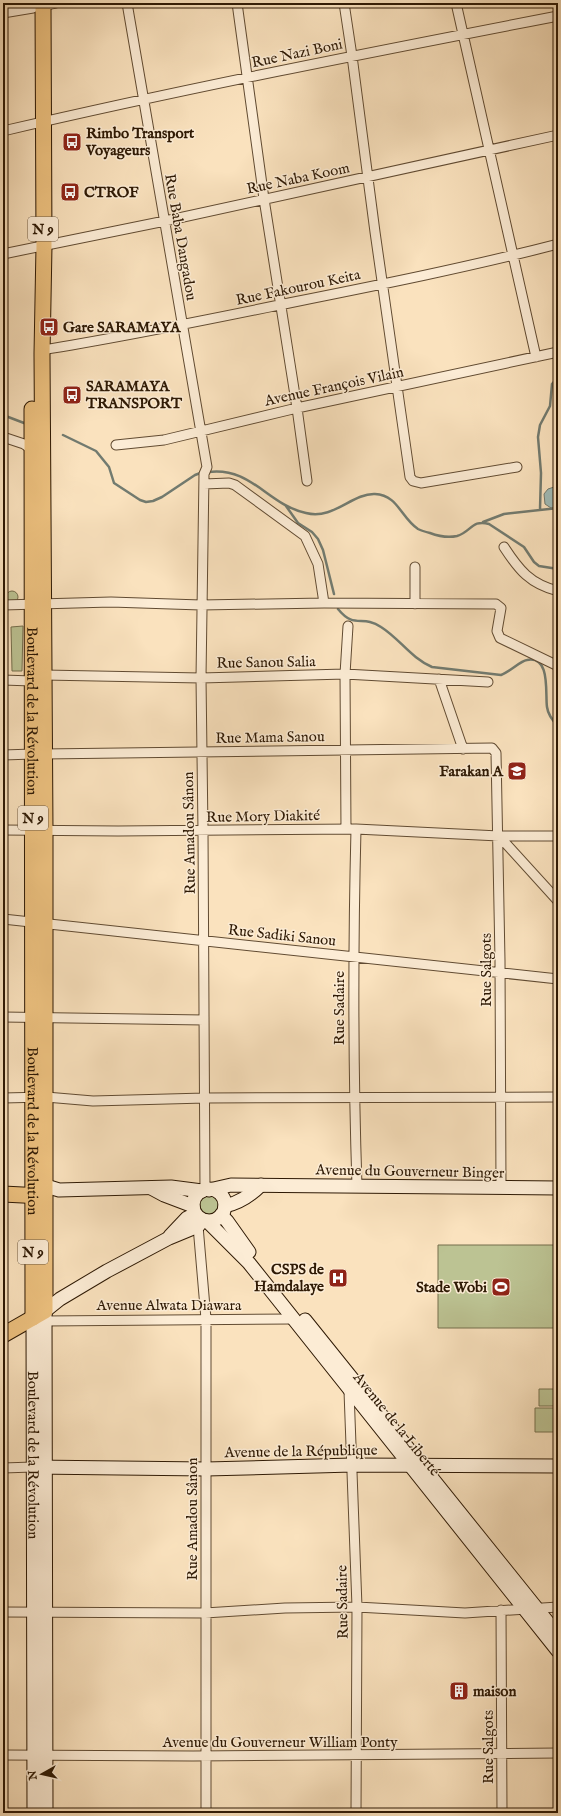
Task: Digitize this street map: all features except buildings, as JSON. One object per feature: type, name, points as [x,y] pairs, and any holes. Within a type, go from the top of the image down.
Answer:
[{"type":"main road","name":"N 9","points":[[37,452],[39,247],[38,123],[42,5]]},
{"type":"main road","name":"N 9","points":[[37,452],[42,350],[39,247]]},
{"type":"main road","name":"Boulevard de la Révolution","points":[[37,452],[39,830],[38,1017],[39,1097],[43,1191],[40,1312],[39,1612],[40,1755],[46,1813]]},
{"type":"main road","name":"Avenue du Gouverneur Binger","points":[[43,1191],[150,1187],[205,1190],[231,1185],[558,1188]]},
{"type":"main road","points":[[3,1335],[60,1299],[169,1238],[187,1218],[199,1217],[215,1220],[223,1211],[251,1194],[261,1185]]},
{"type":"main road","points":[[3,1186],[43,1191]]},
{"type":"main road","name":"Avenue du Gouverneur Binger","points":[[150,1187],[199,1217]]},
{"type":"main road","points":[[199,1217],[195,1198],[205,1190],[220,1194],[224,1199],[223,1211]]},
{"type":"main road","points":[[3,1194],[43,1191]]},
{"type":"main road","name":"Avenue de la Liberté","points":[[223,1211],[227,1220],[255,1260],[416,1466],[531,1609],[558,1651]]},
{"type":"main road","name":"Avenue de la Liberté","points":[[199,1217],[249,1263],[349,1390],[416,1466]]},
{"type":"main road","points":[[3,1325],[40,1312]]},
{"type":"main road","name":"Avenue de la République","points":[[39,1468],[206,1469],[352,1465],[558,1466]]},
{"type":"main road","name":"Avenue de la Liberté","points":[[531,1609],[558,1635]]},
{"type":"main road","name":"Boulevard de la Révolution","points":[[34,1813],[40,1755]]},
{"type":"street","name":"Rue Baba Dangadou","points":[[127,3],[201,430],[205,475]]},
{"type":"street","points":[[237,3],[264,199],[282,305],[307,481]]},
{"type":"street","points":[[344,3],[410,477],[413,481],[427,482],[517,467]]},
{"type":"street","points":[[456,3],[536,357]]},
{"type":"street","points":[[3,13],[42,5]]},
{"type":"street","name":"Rue Nazi Boni","points":[[3,131],[352,56],[558,16]]},
{"type":"street","name":"Rue Naba Koom","points":[[3,254],[165,221],[558,135]]},
{"type":"street","name":"Rue Fakourou Keita","points":[[42,350],[105,340],[282,305],[558,244]]},
{"type":"street","name":"Avenue François Vilain","points":[[116,445],[155,442],[297,408],[558,352]]},
{"type":"street","points":[[3,437],[24,444],[37,452]]},
{"type":"street","points":[[205,475],[235,484],[299,530],[309,543],[318,564],[324,603]]},
{"type":"street","name":"Rue Amadou Sânon","points":[[205,475],[201,605],[205,1190]]},
{"type":"street","points":[[504,547],[513,561],[530,579],[544,588],[558,591]]},
{"type":"street","points":[[415,567],[415,604]]},
{"type":"street","points":[[3,605],[111,602],[201,605],[324,603],[498,605],[501,610],[497,631],[500,638],[558,666]]},
{"type":"street","points":[[346,829],[344,749],[345,674],[348,626]]},
{"type":"street","name":"Rue Sanou Salia","points":[[3,680],[38,678],[201,678],[345,674],[488,682]]},
{"type":"street","points":[[439,679],[463,749]]},
{"type":"street","name":"Rue Mama Sanou","points":[[3,755],[492,748],[496,753]]},
{"type":"street","name":"Rue Salgots","points":[[496,753],[499,836],[501,1188]]},
{"type":"street","name":"Rue Mory Diakité","points":[[3,830],[203,831],[356,829],[499,836],[558,836]]},
{"type":"street","name":"Rue Sadaire","points":[[356,829],[353,957],[354,1097],[357,1186]]},
{"type":"street","points":[[499,836],[558,901]]},
{"type":"street","name":"Rue Sadiki Sanou","points":[[3,919],[558,979]]},
{"type":"street","points":[[3,1017],[204,1020]]},
{"type":"street","points":[[3,1098],[39,1097],[93,1101],[205,1098],[558,1097]]},
{"type":"street","name":"Rue Amadou Sânon","points":[[199,1217],[206,1318],[206,1813]]},
{"type":"street","name":"Avenue Alwata Diawara","points":[[40,1312],[206,1318],[292,1318]]},
{"type":"street","name":"Rue Sadaire","points":[[349,1390],[356,1607],[356,1813]]},
{"type":"street","points":[[3,1468],[39,1468]]},
{"type":"street","points":[[3,1612],[206,1613],[285,1608],[356,1607],[465,1613],[558,1608]]},
{"type":"street","name":"Rue Salgots","points":[[501,1610],[502,1813]]},
{"type":"street","name":"Avenue du Gouverneur William Ponty","points":[[3,1755],[502,1755],[558,1753]]},
{"type":"green space","points":[[10,591],[14,591],[18,597],[14,603],[10,603],[6,599],[6,595]]},
{"type":"green space","points":[[23,626],[22,671],[12,671],[11,627]]},
{"type":"green space","points":[[209,1194],[217,1198],[221,1206],[217,1214],[209,1218],[201,1214],[197,1206],[201,1198]]},
{"type":"green space","name":"Stade Wobi","points":[[438,1245],[558,1245],[558,1328],[438,1328]]},
{"type":"green space","points":[[539,1389],[558,1389],[558,1406],[539,1406]]},
{"type":"green space","points":[[535,1408],[558,1408],[558,1432],[535,1432]]},
{"type":"water","points":[[554,487],[558,489],[558,507],[551,508],[545,504],[544,494],[548,489]]},
{"type":"waterway","points":[[540,509],[541,473],[538,437],[540,425],[550,406],[552,384],[558,377]]},
{"type":"waterway","points":[[3,415],[24,423]]},
{"type":"waterway","points":[[63,435],[96,451],[109,467],[114,483],[140,500],[146,502],[162,497],[195,475],[203,472]]},
{"type":"waterway","points":[[208,472],[223,472],[248,480],[293,509],[306,513],[325,513],[358,498],[375,494],[383,495],[389,498],[407,519],[418,529],[436,535],[454,537],[466,532],[479,523],[489,524],[524,547],[534,562],[539,566],[558,569]]},
{"type":"waterway","points":[[286,506],[298,523],[312,532],[318,539],[323,550],[334,594]]},
{"type":"waterway","points":[[483,522],[504,514],[558,508]]},
{"type":"waterway","points":[[338,609],[349,619],[374,623],[381,627],[418,659],[432,667],[501,675],[524,661],[535,660],[540,663],[545,677],[548,713],[558,726]]},
{"type":"place","name":"Rimbo Transport Voyageurs","points":[[72,142]]},
{"type":"place","name":"CTROF","points":[[70,192]]},
{"type":"place","name":"Gare SARAMAYA","points":[[49,327]]},
{"type":"place","name":"SARAMAYA TRANSPORT","points":[[72,395]]},
{"type":"place","name":"Farakan A","points":[[517,771]]},
{"type":"place","name":"CSPS de Hamdalaye","points":[[338,1278]]},
{"type":"place","name":"Stade Wobi","points":[[501,1287]]},
{"type":"place","name":"maison","points":[[459,1691]]}]
